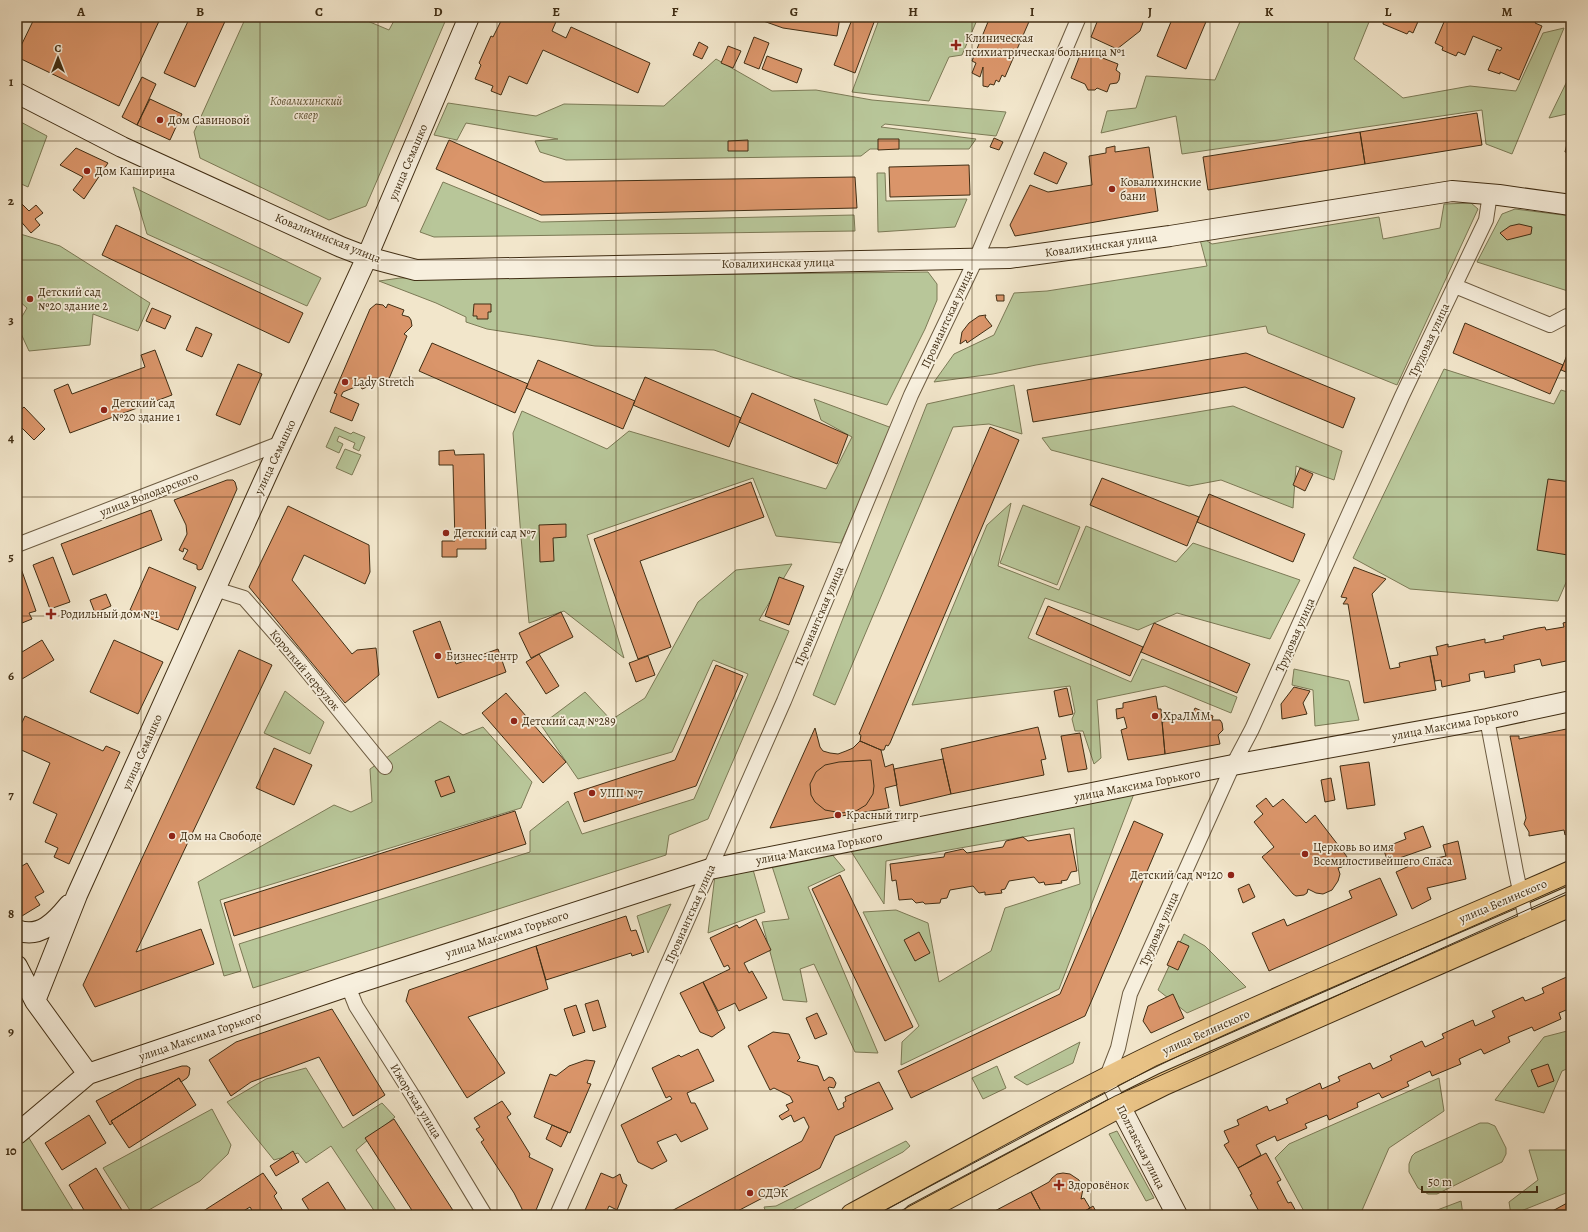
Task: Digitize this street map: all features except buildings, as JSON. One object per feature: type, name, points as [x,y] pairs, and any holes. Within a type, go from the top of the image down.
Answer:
[{"type":"main road","name":"улица Белинского","points":[[852,1215],[1106,1079],[1178,1044],[1359,963],[1571,872]]},
{"type":"main road","points":[[915,1215],[1164,1084],[1571,905]]},
{"type":"street","name":"улица Семашко","points":[[35,1001],[77,895],[281,443],[367,257],[469,17]]},
{"type":"street","name":"Провиантская улица","points":[[557,1215],[784,701],[911,395],[976,259],[1079,17]]},
{"type":"street","name":"Ковалихинская улица","points":[[17,93],[128,150],[367,257],[416,270],[1009,258],[1162,237],[1452,191],[1490,194],[1571,205]]},
{"type":"street","name":"Трудовая улица","points":[[1106,1079],[1118,1048],[1130,994],[1233,766],[1252,730],[1402,396],[1486,220],[1490,194]]},
{"type":"street","points":[[1455,286],[1550,325],[1568,316],[1571,317]]},
{"type":"street","name":"улица Володарского","points":[[17,545],[281,443]]},
{"type":"street","name":"Короткий переулок","points":[[215,589],[244,598],[293,654],[385,767]]},
{"type":"street","name":"улица Максима Горького","points":[[88,1074],[348,986],[710,869],[1233,766],[1487,719],[1571,701]]},
{"type":"street","points":[[1487,719],[1527,924]]},
{"type":"street","name":"улица Семашко","points":[[17,930],[24,933],[33,933],[54,923],[77,895]]},
{"type":"street","points":[[17,966],[35,1001],[88,1074],[17,1134]]},
{"type":"street","name":"Ижорская улица","points":[[348,986],[356,1006],[485,1215]]},
{"type":"street","name":"Полтавская улица","points":[[1106,1079],[1177,1215]]},
{"type":"green space","name":"Ковалихинский сквер","points":[[246,17],[358,17],[389,30],[396,17],[447,17],[366,206],[329,220],[200,158],[194,132]]},
{"type":"green space","points":[[880,17],[976,17],[977,20],[962,55],[949,57],[929,101],[852,92]]},
{"type":"green space","points":[[1242,17],[1371,17],[1354,59],[1403,98],[1470,86],[1516,91],[1543,33],[1564,28],[1512,154],[1486,144],[1482,110],[1182,154],[1176,116],[1101,133],[1107,111],[1136,108],[1146,76],[1215,80]]},
{"type":"green space","points":[[716,59],[772,91],[816,90],[872,100],[1006,112],[996,136],[885,124],[881,127],[976,139],[969,149],[870,149],[861,156],[566,160],[540,152],[535,141],[558,139],[466,123],[457,140],[434,135],[448,103],[536,116],[564,104],[664,106]]},
{"type":"green space","points":[[1571,73],[1571,113],[1549,118]]},
{"type":"green space","points":[[17,120],[47,136],[28,187],[17,182]]},
{"type":"green space","points":[[877,173],[885,173],[886,201],[967,199],[955,227],[878,232]]},
{"type":"green space","points":[[443,182],[541,222],[854,215],[855,231],[434,237],[420,232]]},
{"type":"green space","points":[[133,187],[321,278],[307,306],[147,234]]},
{"type":"green space","points":[[1471,203],[1478,209],[1397,385],[1268,333],[1266,326],[1036,365],[993,374],[934,382],[954,354],[994,335],[1014,293],[1047,291],[1207,266],[1199,236],[1212,244],[1379,217],[1383,239],[1440,228],[1444,204]]},
{"type":"green space","points":[[1515,209],[1571,216],[1571,292],[1477,262],[1502,214]]},
{"type":"green space","points":[[17,233],[60,246],[150,303],[138,331],[93,314],[90,345],[29,351],[17,325],[27,308],[17,299]]},
{"type":"green space","points":[[928,272],[937,284],[937,300],[925,329],[887,405],[795,378],[714,350],[595,346],[487,329],[466,322],[466,317],[436,303],[379,281],[400,278]]},
{"type":"green space","points":[[1444,369],[1554,404],[1561,390],[1571,393],[1571,571],[1558,601],[1410,589],[1353,558]]},
{"type":"green space","points":[[1014,385],[1022,434],[989,424],[953,427],[835,705],[813,695],[927,404]]},
{"type":"green space","points":[[814,399],[892,428],[841,543],[776,536],[753,478],[587,535],[624,658],[564,611],[529,623],[513,433],[522,411],[607,449],[629,431],[826,489],[852,437],[821,420]]},
{"type":"green space","points":[[1233,406],[1342,451],[1334,480],[1296,466],[1293,508],[1221,480],[1189,486],[1051,450],[1042,438]]},
{"type":"green space","points":[[335,427],[351,434],[353,432],[365,437],[359,451],[353,448],[355,443],[339,436],[337,441],[343,444],[339,453],[326,447]]},
{"type":"green space","points":[[345,449],[361,455],[352,475],[336,468]]},
{"type":"green space","points":[[1011,503],[998,566],[1059,590],[1086,526],[1176,562],[1193,543],[1300,580],[1270,639],[1177,613],[1138,630],[1045,598],[1028,638],[1131,682],[1142,659],[1237,697],[1231,713],[1165,686],[1097,700],[1101,758],[1094,764],[1083,731],[1075,731],[1072,719],[1075,712],[1070,686],[912,705],[987,525]]},
{"type":"green space","points":[[1023,505],[1080,527],[1057,585],[1000,563]]},
{"type":"green space","points":[[792,564],[759,620],[789,631],[708,819],[669,835],[666,855],[253,988],[239,944],[530,852],[530,831],[568,801],[582,834],[694,799],[748,674],[713,660],[672,752],[578,779],[541,725],[585,692],[611,720],[645,698],[698,602],[736,570]]},
{"type":"green space","points":[[1294,669],[1349,681],[1359,720],[1315,726],[1313,690],[1292,685]]},
{"type":"green space","points":[[285,691],[324,722],[310,754],[264,733]]},
{"type":"green space","points":[[440,721],[463,735],[483,727],[532,782],[521,808],[220,900],[241,971],[224,976],[198,882],[334,805],[351,812],[372,802],[370,769]]},
{"type":"green space","points":[[1135,791],[1059,989],[901,1065],[902,1042],[919,1026],[863,912],[896,910],[928,923],[939,982],[991,951],[1005,908],[1080,884],[1074,828],[886,861],[884,904],[849,848]]},
{"type":"green space","points":[[830,852],[845,870],[808,887],[878,1053],[855,1052],[814,964],[800,969],[807,1002],[783,1000],[762,922],[789,919],[771,863]]},
{"type":"green space","points":[[752,866],[765,912],[708,933],[715,875]]},
{"type":"green space","points":[[671,904],[648,953],[637,916]]},
{"type":"green space","points":[[1184,934],[1205,946],[1246,987],[1187,1013],[1158,990]]},
{"type":"green space","points":[[1571,1030],[1571,1067],[1562,1071],[1544,1113],[1495,1100],[1544,1037]]},
{"type":"green space","points":[[1080,1042],[1073,1063],[1027,1085],[1014,1077]]},
{"type":"green space","points":[[997,1066],[1006,1088],[983,1099],[972,1078]]},
{"type":"green space","points":[[306,1068],[343,1128],[382,1103],[395,1117],[356,1150],[399,1215],[377,1215],[331,1146],[306,1163],[298,1153],[274,1160],[227,1102],[266,1079]]},
{"type":"green space","points":[[1439,1078],[1444,1111],[1389,1148],[1360,1215],[1306,1215],[1275,1158],[1289,1144]]},
{"type":"green space","points":[[212,1109],[231,1145],[228,1154],[200,1181],[140,1215],[133,1215],[103,1168]]},
{"type":"green space","points":[[1480,1123],[1488,1123],[1495,1126],[1506,1148],[1506,1154],[1502,1162],[1437,1194],[1428,1194],[1418,1188],[1409,1172],[1409,1164],[1412,1156],[1415,1153]]},
{"type":"green space","points":[[1117,1131],[1154,1198],[1146,1201],[1109,1134]]},
{"type":"green space","points":[[29,1138],[76,1215],[17,1215],[17,1146]]},
{"type":"green space","points":[[906,1141],[910,1146],[903,1152],[783,1215],[767,1215],[764,1207],[776,1206]]},
{"type":"green space","points":[[1529,1150],[1571,1150],[1571,1191],[1511,1215],[1509,1202],[1538,1180]]},
{"type":"green space","points":[[1461,1201],[1463,1215],[1424,1215]]},
{"type":"tram line","points":[[876,1215],[1156,1066],[1571,883]]},
{"type":"tram line","points":[[893,1215],[1115,1096],[1571,890]]},
{"type":"place","name":"Клиническая психиатрическая больница №1","points":[[956,45]]},
{"type":"place","name":"Дом Савиновой","points":[[160,120]]},
{"type":"place","name":"Дом Каширина","points":[[87,171]]},
{"type":"place","name":"Ковалихинские бани","points":[[1112,189]]},
{"type":"place","name":"Детский сад №20 здание 2","points":[[30,299]]},
{"type":"place","name":"Lady Stretch","points":[[345,382]]},
{"type":"place","name":"Детский сад №20 здание 1","points":[[104,410]]},
{"type":"place","name":"Детский сад №7","points":[[446,533]]},
{"type":"place","name":"Родильный дом №1","points":[[51,614]]},
{"type":"place","name":"Бизнес-центр","points":[[438,656]]},
{"type":"place","name":"ХраЛММ","points":[[1155,716]]},
{"type":"place","name":"Детский сад №289","points":[[514,721]]},
{"type":"place","name":"УПП №7","points":[[592,793]]},
{"type":"place","name":"Красный тигр","points":[[838,815]]},
{"type":"place","name":"Дом на Свободе","points":[[172,836]]},
{"type":"place","name":"Церковь во имя Всемилостивейшего Спаса","points":[[1305,854]]},
{"type":"place","name":"Детский сад №120","points":[[1231,875]]},
{"type":"place","name":"Здоровёнок","points":[[1059,1185]]},
{"type":"place","name":"СДЭК","points":[[750,1193]]}]
